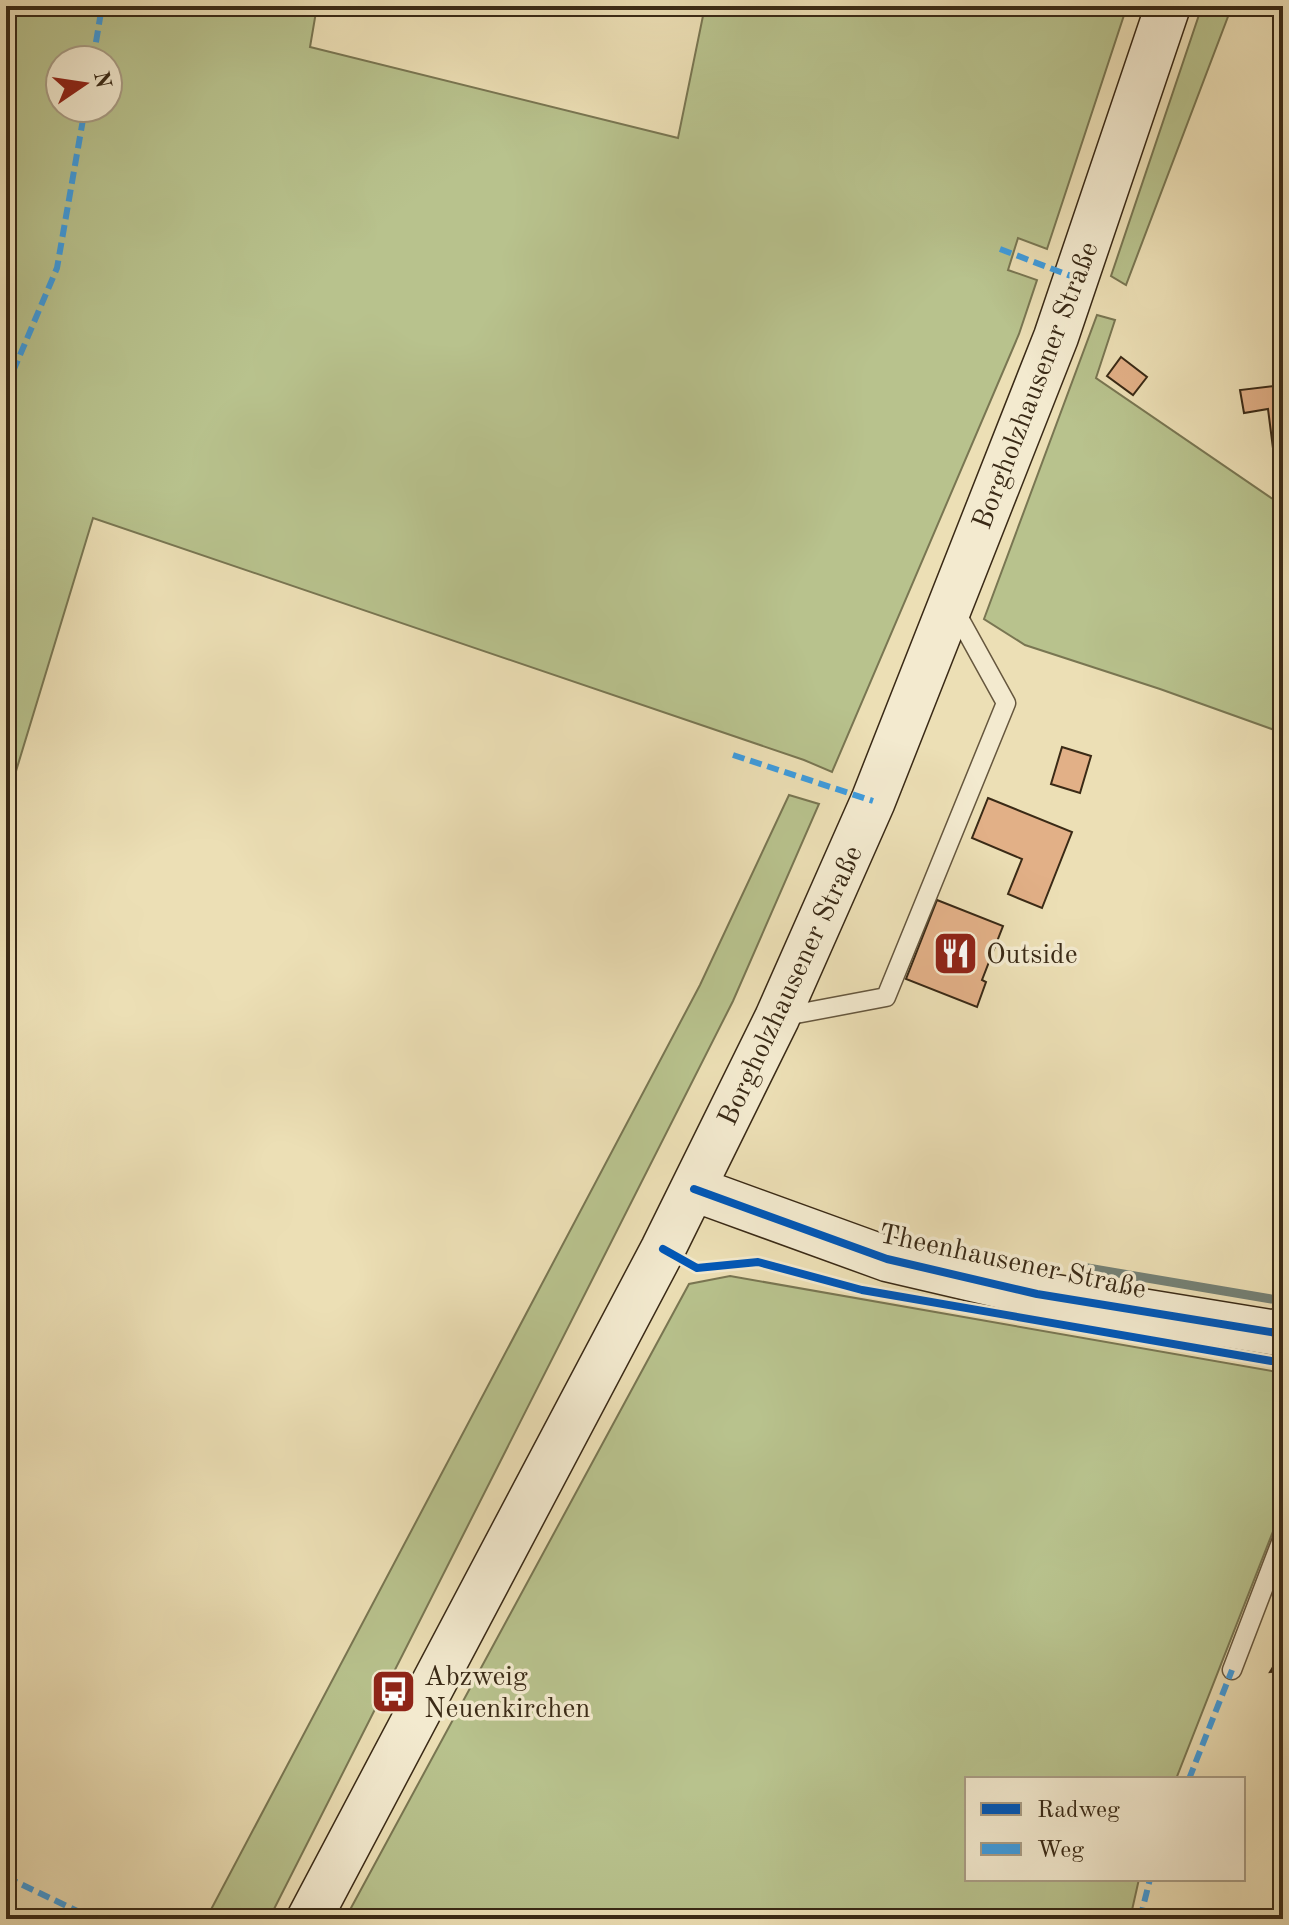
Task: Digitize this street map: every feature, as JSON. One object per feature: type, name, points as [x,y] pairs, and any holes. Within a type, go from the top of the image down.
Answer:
[{"type":"main road","name":"Borgholzhausener Straße","points":[[309,1919],[694,1189],[777,1018],[868,813],[1056,337],[1168,6]]},
{"type":"main road","name":"Theenhausener Straße","points":[[694,1189],[887,1259],[1037,1294],[1283,1334]]},
{"type":"lane","points":[[777,1018],[886,997],[1006,703],[951,603]]},
{"type":"lane","points":[[1232,1670],[1283,1537]]},
{"type":"green space","points":[[6,6],[317,6],[310,47],[678,138],[705,6],[1127,6],[1047,249],[1018,238],[1008,270],[1037,280],[1019,334],[832,772],[93,518],[6,804]]},
{"type":"green space","points":[[1202,6],[1232,6],[1126,285],[1111,276]]},
{"type":"green space","points":[[1097,315],[1115,320],[1096,378],[1283,506],[1283,733],[1025,645],[984,619]]},
{"type":"green space","points":[[789,795],[819,804],[733,1001],[269,1919],[206,1919],[700,985]]},
{"type":"green space","points":[[730,1276],[1283,1373],[1283,1506],[1177,1777],[965,1777],[965,1881],[1139,1881],[1130,1919],[345,1919],[689,1284]]},
{"type":"building","points":[[1121,357],[1147,377],[1133,395],[1107,376]]},
{"type":"building","points":[[1283,385],[1283,463],[1275,464],[1268,409],[1244,413],[1240,390]]},
{"type":"building","points":[[1062,747],[1091,756],[1080,793],[1051,784]]},
{"type":"building","points":[[988,798],[1072,832],[1042,908],[1008,894],[1022,859],[972,838]]},
{"type":"building","points":[[937,900],[1003,926],[982,980],[986,982],[977,1007],[906,979]]},
{"type":"building","points":[[1283,1651],[1283,1671],[1270,1672]]},
{"type":"waterway","points":[[1076,1266],[1283,1301]]},
{"type":"marked path","points":[[96,44],[102,6]]},
{"type":"marked path","points":[[6,388],[57,268],[82,124]]},
{"type":"marked path","points":[[1000,249],[1076,278]]},
{"type":"marked path","points":[[733,755],[873,801]]},
{"type":"marked path","points":[[1190,1777],[1232,1670]]},
{"type":"marked path","points":[[6,1877],[94,1919]]},
{"type":"marked path","points":[[1140,1919],[1150,1881]]},
{"type":"cycle path","points":[[694,1189],[887,1259],[1037,1294],[1283,1334]]},
{"type":"cycle path","points":[[663,1249],[697,1268],[758,1262],[862,1290],[1283,1363]]},
{"type":"place","name":"Outside","points":[[955,953]]},
{"type":"place","name":"Abzweig Neuenkirchen","points":[[393,1691]]}]
